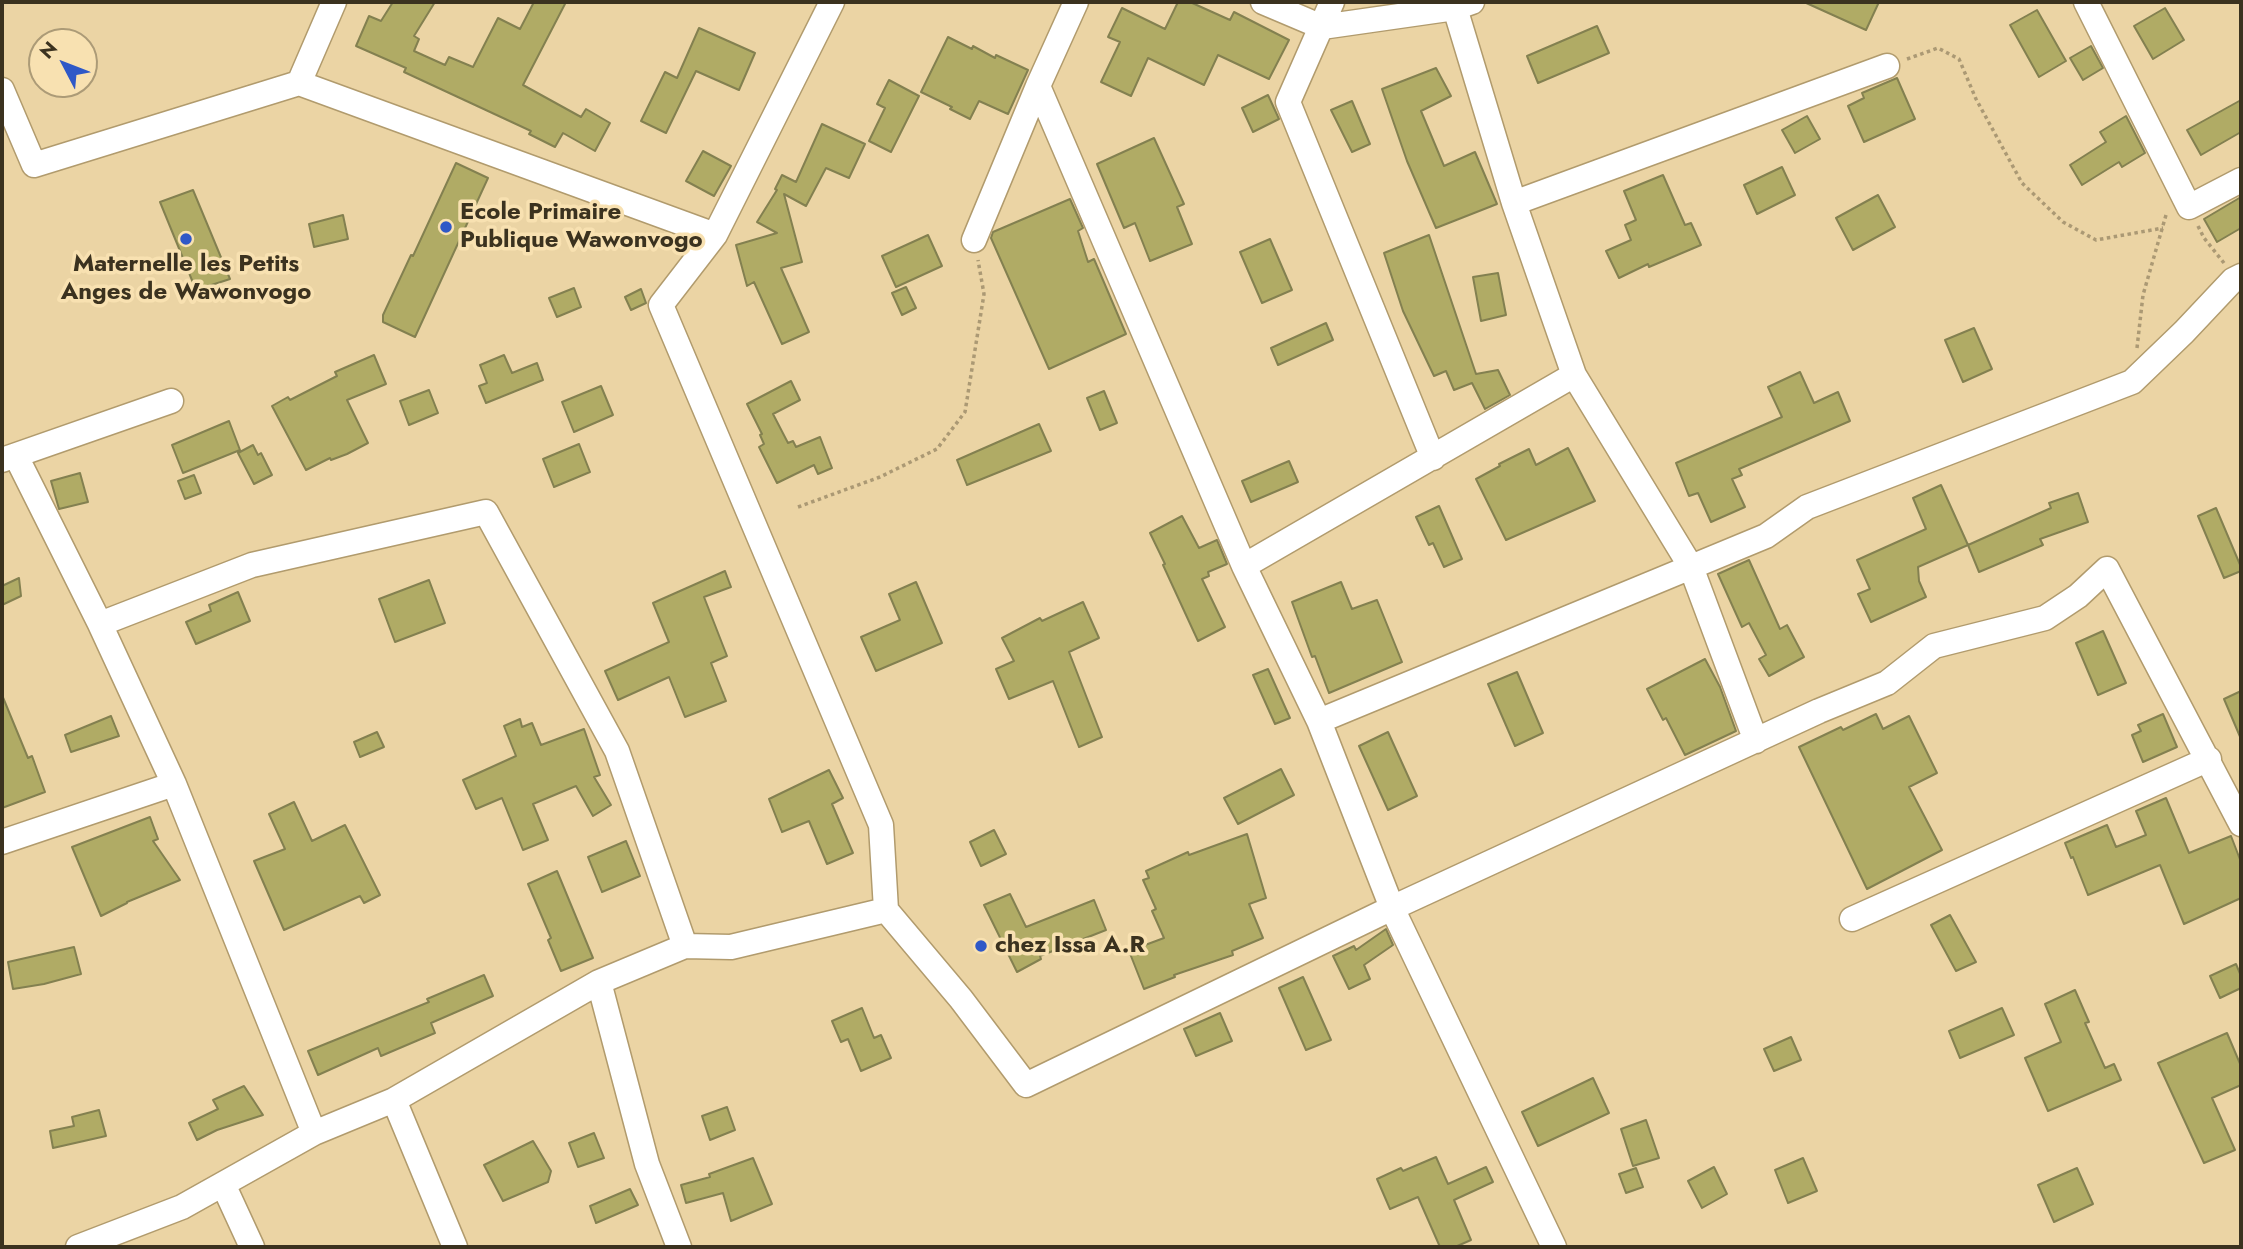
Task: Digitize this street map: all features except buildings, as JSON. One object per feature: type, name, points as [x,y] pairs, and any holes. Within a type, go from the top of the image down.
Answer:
[{"type":"street","points":[[299,83],[334,2]]},
{"type":"street","points":[[832,2],[715,234],[660,305],[881,825],[886,910],[961,999],[1026,1085],[1392,908],[1819,711],[1886,683],[1934,646],[2045,618],[2078,596],[2107,569],[2241,824]]},
{"type":"street","points":[[974,240],[1076,2]]},
{"type":"street","points":[[1262,2],[1322,27],[1464,5],[1514,203],[1574,375],[1691,567],[1756,741]]},
{"type":"street","points":[[1332,2],[1288,102],[1433,458]]},
{"type":"street","points":[[2085,2],[2189,207],[2241,180]]},
{"type":"street","points":[[1514,203],[1887,66]]},
{"type":"street","points":[[2,90],[34,165],[299,83],[715,234]]},
{"type":"street","points":[[1038,86],[1244,566],[1319,721],[1392,908],[1554,1247]]},
{"type":"street","points":[[1319,721],[1766,536],[1807,507],[2132,382],[2237,278]]},
{"type":"street","points":[[1244,566],[1574,375]]},
{"type":"street","points":[[171,401],[9,458],[100,624],[174,784],[314,1133]]},
{"type":"street","points":[[100,624],[252,565],[486,512],[617,751],[685,946]]},
{"type":"street","points":[[1852,919],[2209,759]]},
{"type":"street","points":[[2,842],[174,784]]},
{"type":"street","points":[[78,1247],[182,1207],[314,1133],[394,1100],[599,982],[685,946],[731,947],[886,910]]},
{"type":"street","points":[[599,982],[648,1164],[678,1247]]},
{"type":"street","points":[[394,1100],[455,1247]]},
{"type":"street","points":[[223,1184],[252,1247]]},
{"type":"path","points":[[1887,66],[1938,48],[1959,59],[1976,99],[2022,183],[2063,222],[2096,240],[2163,228]]},
{"type":"path","points":[[2132,382],[2143,295],[2166,215],[2189,207],[2204,238],[2237,278]]},
{"type":"path","points":[[798,507],[880,477],[937,449],[965,412],[984,294],[974,240]]},
{"type":"place","name":"Ecole Primaire Publique Wawonvogo","points":[[446,227]]},
{"type":"place","name":"Maternelle les Petits Anges de Wawonvogo","points":[[186,239]]},
{"type":"place","name":"chez Issa A.R","points":[[981,946]]}]
